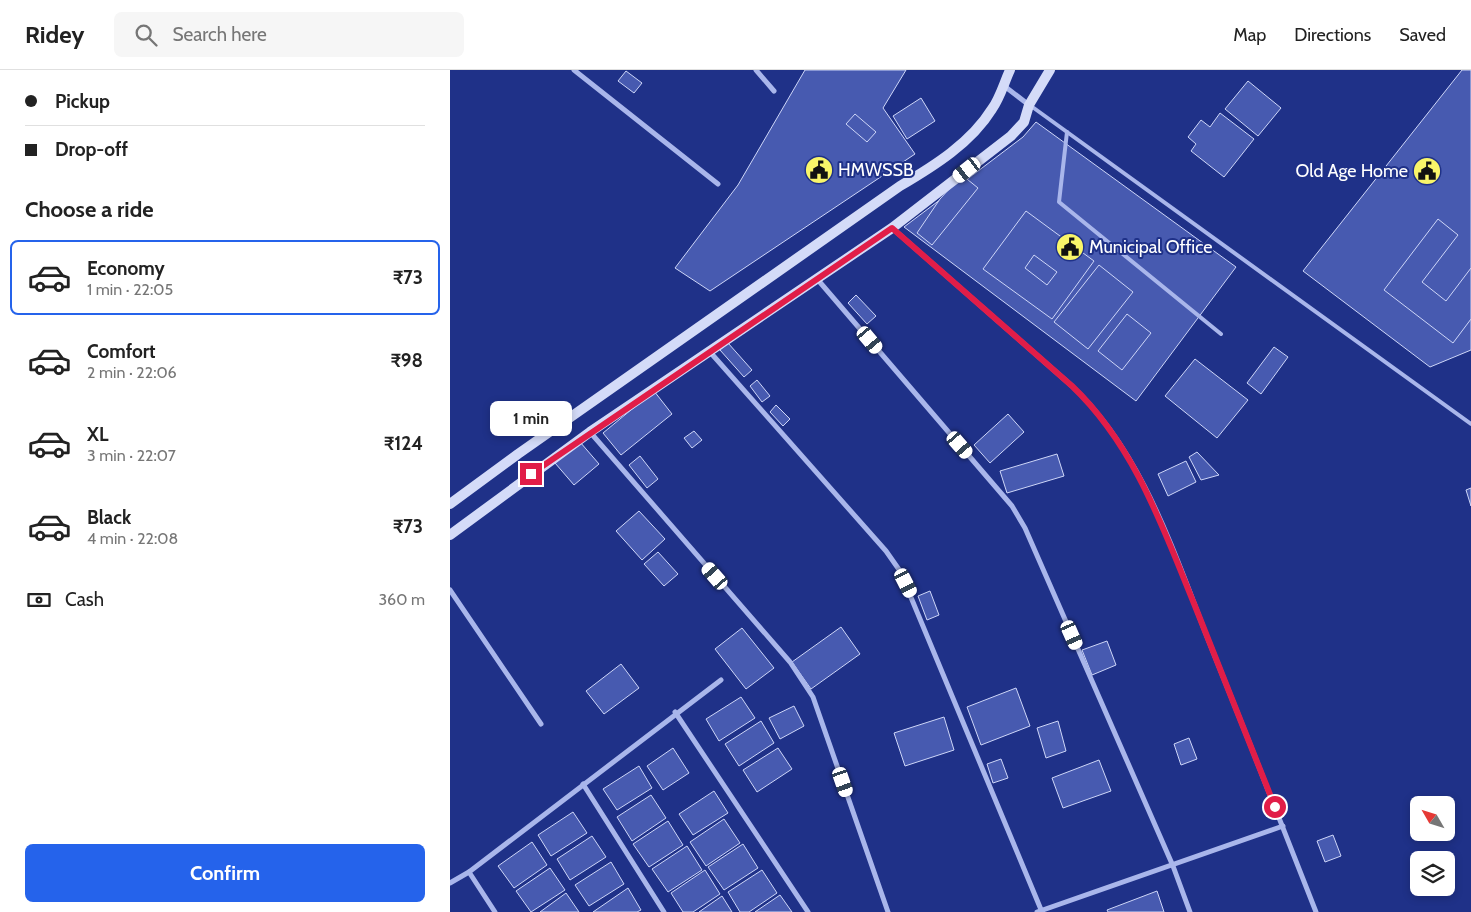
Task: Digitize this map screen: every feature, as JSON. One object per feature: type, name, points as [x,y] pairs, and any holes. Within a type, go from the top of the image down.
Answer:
[{"type":"street","points":[[574,70],[718,184]]},
{"type":"street","points":[[756,70],[774,91]]},
{"type":"street","points":[[450,504],[518,454],[900,186],[936,165],[980,126],[993,108],[1010,70]]},
{"type":"street","points":[[450,535],[590,432],[818,280],[892,228],[1011,136],[1024,122],[1029,104],[1050,70]]},
{"type":"street","points":[[1003,84],[1029,104]]},
{"type":"street","points":[[892,228],[1072,386],[1093,406],[1111,430],[1157,510],[1316,912]]},
{"type":"street","points":[[818,280],[1012,506],[1025,528],[1173,866],[1190,912]]},
{"type":"street","points":[[710,352],[886,551],[900,572],[1040,911],[1283,826]]},
{"type":"street","points":[[590,432],[790,662],[813,697],[888,912]]},
{"type":"street","points":[[450,590],[541,724]]},
{"type":"street","points":[[450,883],[469,872],[675,712],[720,680]]},
{"type":"street","points":[[675,712],[808,912]]},
{"type":"street","points":[[583,784],[664,912]]},
{"type":"street","points":[[469,872],[495,912]]},
{"type":"lane","points":[[1029,104],[1471,424]]},
{"type":"lane","points":[[1067,132],[1059,202],[1221,334]]},
{"type":"building","name":"HMWSSB","points":[[805,70],[906,70],[883,108],[915,154],[710,291],[675,268],[738,185]]},
{"type":"building","name":"Old Age Home","points":[[1462,70],[1471,70],[1471,350],[1430,367],[1303,271]]},
{"type":"building","points":[[626,71],[642,83],[634,93],[618,81]]},
{"type":"building","points":[[1248,81],[1281,108],[1258,136],[1225,109]]},
{"type":"building","points":[[921,98],[935,121],[907,139],[893,116]]},
{"type":"building","points":[[1220,113],[1254,139],[1224,177],[1191,151],[1196,144],[1188,137],[1201,120],[1210,127]]},
{"type":"building","points":[[855,114],[876,132],[867,142],[846,124]]},
{"type":"building","name":"Municipal Office","points":[[1036,122],[1236,267],[1136,401],[904,227],[1023,137]]},
{"type":"building","points":[[962,175],[978,188],[932,245],[917,233],[940,199]]},
{"type":"building","points":[[1026,211],[1094,261],[1052,319],[983,269]],"holes":[[[1034,255],[1057,272],[1047,285],[1025,268]]]},
{"type":"building","points":[[1438,219],[1458,235],[1422,282],[1446,301],[1471,268],[1471,319],[1453,343],[1384,290]]},
{"type":"building","points":[[1099,265],[1133,292],[1088,349],[1054,322]]},
{"type":"building","points":[[856,295],[876,316],[867,324],[848,303]]},
{"type":"building","points":[[1127,314],[1151,333],[1122,370],[1098,351]]},
{"type":"building","points":[[728,343],[752,370],[744,377],[720,350]]},
{"type":"building","points":[[1274,347],[1288,357],[1261,394],[1247,383]]},
{"type":"building","points":[[1195,359],[1248,400],[1217,438],[1165,396]]},
{"type":"building","points":[[757,380],[770,396],[762,402],[750,386]]},
{"type":"building","points":[[654,391],[672,414],[621,455],[603,433]]},
{"type":"building","points":[[776,405],[790,419],[783,426],[770,412]]},
{"type":"building","points":[[1008,414],[1024,432],[990,463],[974,445]]},
{"type":"building","points":[[694,431],[702,440],[692,448],[684,438]]},
{"type":"building","points":[[580,442],[599,464],[574,485],[555,463]]},
{"type":"building","points":[[1197,452],[1219,475],[1201,480],[1189,457]]},
{"type":"building","points":[[1057,454],[1064,476],[1007,493],[1000,471]]},
{"type":"building","points":[[640,456],[658,479],[647,488],[629,465]]},
{"type":"building","points":[[1186,461],[1196,482],[1168,496],[1158,474]]},
{"type":"building","points":[[1471,488],[1471,506],[1466,490]]},
{"type":"building","points":[[639,511],[665,539],[642,560],[616,531]]},
{"type":"building","points":[[658,552],[678,574],[664,586],[644,564]]},
{"type":"building","points":[[930,591],[939,615],[927,620],[918,596]]},
{"type":"building","points":[[841,627],[860,654],[811,689],[792,662]]},
{"type":"building","points":[[742,628],[774,668],[746,689],[715,649]]},
{"type":"building","points":[[1107,641],[1116,665],[1092,675],[1082,650]]},
{"type":"building","points":[[621,664],[639,688],[604,714],[586,691]]},
{"type":"building","points":[[1016,688],[1030,726],[981,745],[967,707]]},
{"type":"building","points":[[741,697],[755,718],[719,741],[706,719]]},
{"type":"building","points":[[794,706],[804,726],[780,739],[769,718]]},
{"type":"building","points":[[944,717],[954,750],[905,766],[894,733]]},
{"type":"building","points":[[761,721],[774,743],[739,766],[725,744]]},
{"type":"building","points":[[1058,721],[1066,751],[1046,758],[1037,728]]},
{"type":"building","points":[[1189,738],[1197,759],[1181,765],[1174,744]]},
{"type":"building","points":[[673,748],[689,773],[663,790],[647,766]]},
{"type":"building","points":[[778,748],[792,769],[757,792],[743,770]]},
{"type":"building","points":[[1001,759],[1008,778],[993,783],[987,764]]},
{"type":"building","points":[[1099,760],[1111,791],[1063,808],[1052,778]]},
{"type":"building","points":[[639,766],[652,788],[617,810],[603,789]]},
{"type":"building","points":[[714,791],[728,813],[693,835],[679,814]]},
{"type":"building","points":[[651,795],[666,818],[632,841],[617,817]]},
{"type":"building","points":[[573,812],[587,833],[551,856],[538,835]]},
{"type":"building","points":[[724,819],[740,843],[706,866],[690,842]]},
{"type":"building","points":[[668,821],[683,845],[649,867],[633,844]]},
{"type":"building","points":[[1333,835],[1341,856],[1325,862],[1317,841]]},
{"type":"building","points":[[592,836],[606,857],[570,880],[557,859]]},
{"type":"building","points":[[532,842],[547,865],[514,888],[498,866]]},
{"type":"building","points":[[743,844],[758,868],[724,890],[708,867]]},
{"type":"building","points":[[687,846],[702,870],[668,892],[652,869]]},
{"type":"building","points":[[611,862],[624,884],[589,906],[575,885]]},
{"type":"building","points":[[550,868],[565,890],[531,912],[516,891]]},
{"type":"building","points":[[705,870],[720,894],[693,912],[683,912],[671,893]]},
{"type":"building","points":[[762,870],[777,893],[749,912],[740,912],[728,892]]},
{"type":"building","points":[[628,888],[641,910],[637,912],[593,912]]},
{"type":"building","points":[[1157,891],[1164,912],[1108,912],[1107,910]]},
{"type":"building","points":[[566,893],[579,912],[540,912]]},
{"type":"building","points":[[780,895],[792,912],[755,912]]},
{"type":"building","points":[[722,896],[732,912],[699,912]]},
{"type":"place","name":"HMWSSB","points":[[819,170]]},
{"type":"place","name":"Old Age Home","points":[[1427,171]]},
{"type":"place","name":"Municipal Office","points":[[1070,247]]},
{"type":"route","points":[[531,474],[892,228],[1072,386],[1093,406],[1111,430],[1157,510],[1275,807]]}]
